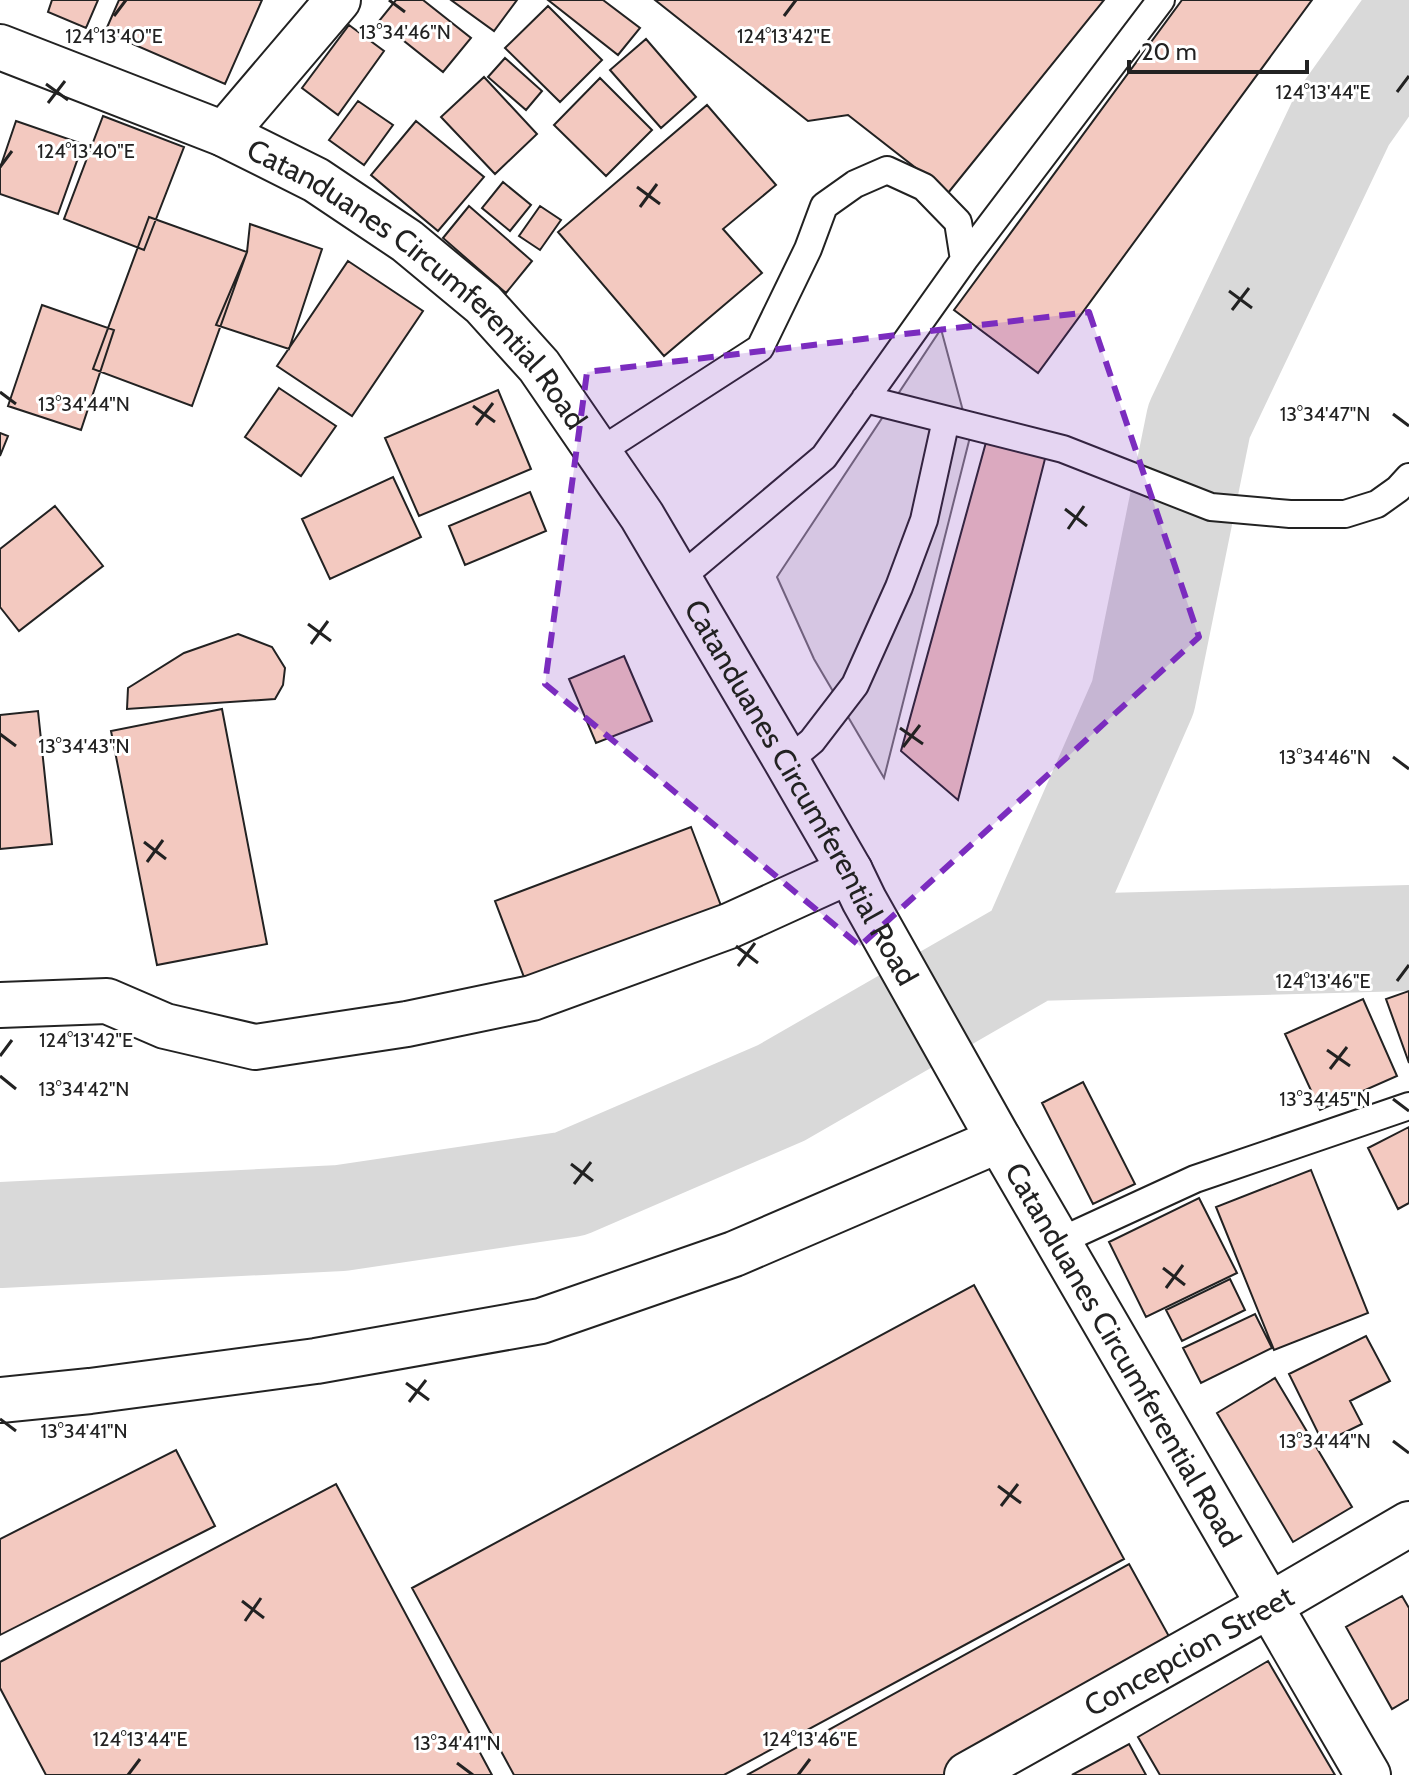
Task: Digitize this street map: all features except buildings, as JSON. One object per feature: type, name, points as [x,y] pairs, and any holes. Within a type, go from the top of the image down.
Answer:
[{"type":"main road","points":[[224,134],[338,0]]},
{"type":"main road","name":"Catanduanes Circumferential Road","points":[[0,47],[224,134],[316,180],[407,241],[483,304],[539,366],[642,516],[787,762],[999,1140],[1368,1775]]},
{"type":"main road","points":[[0,1005],[107,1001],[165,1026],[255,1047],[407,1024],[532,998],[729,926],[857,885]]},
{"type":"main road","points":[[0,1400],[316,1361],[541,1321],[734,1254],[999,1140]]},
{"type":"main road","name":"Concepcion Street","points":[[967,1775],[1409,1524]]},
{"type":"lane","points":[[679,579],[824,457],[964,260],[1161,0]]},
{"type":"lane","points":[[599,452],[760,348],[808,249],[824,206],[855,184],[887,170],[924,187],[958,222],[964,260]]},
{"type":"lane","points":[[865,399],[1063,449],[1211,507],[1290,514],[1345,514],[1377,504],[1409,477]]},
{"type":"lane","points":[[787,762],[812,741],[855,685],[899,587],[924,520],[946,420]]},
{"type":"lane","points":[[1058,1242],[1195,1179],[1409,1106]]},
{"type":"highlighted area","points":[[1089,312],[1199,637],[860,946],[545,684],[587,372]]},
{"type":"shaded area","points":[[941,329],[970,437],[884,778],[814,659],[777,577]]},
{"type":"waterway","points":[[0,1235],[341,1218],[570,1184],[781,1093],[1033,948],[1143,697],[1199,421],[1343,118],[1409,25]]},
{"type":"waterway","points":[[1033,948],[1409,938]]}]
